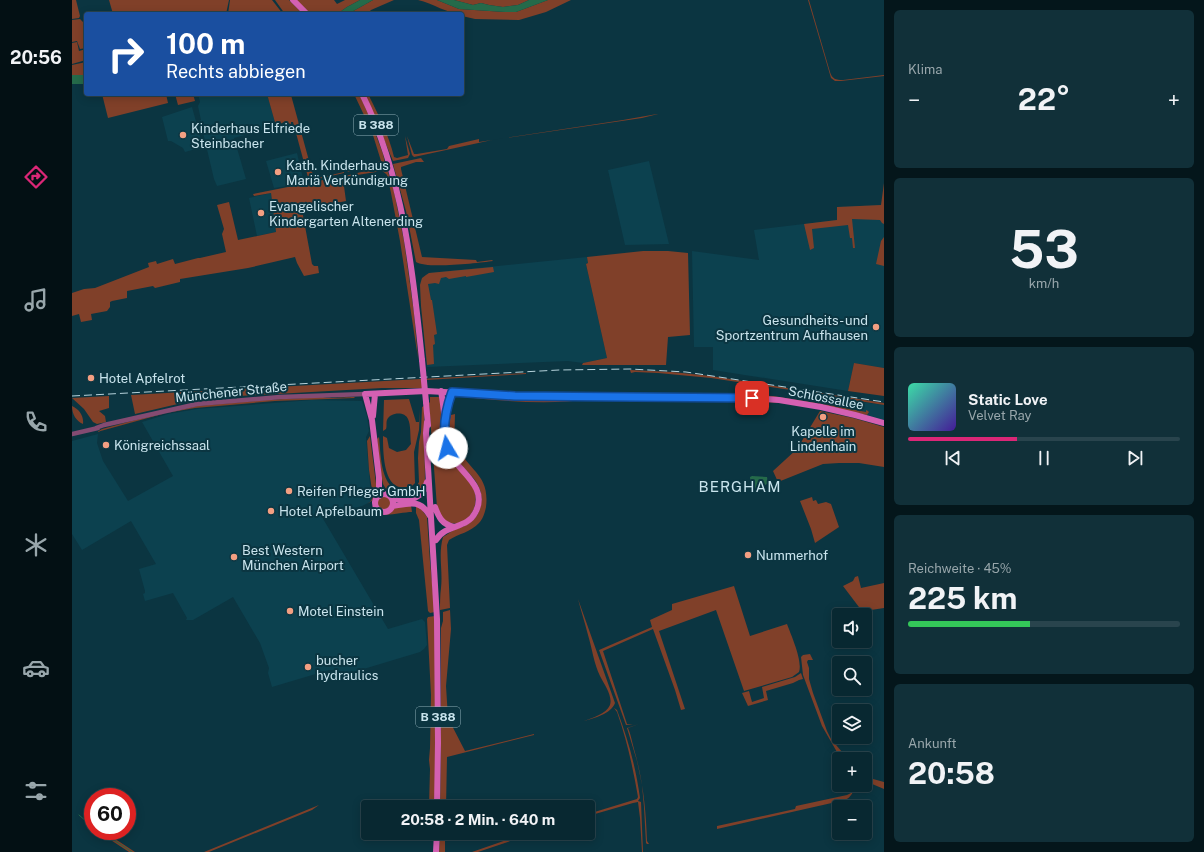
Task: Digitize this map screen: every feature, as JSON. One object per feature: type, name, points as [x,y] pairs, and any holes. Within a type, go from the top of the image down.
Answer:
[{"type":"main road","points":[[293,0],[305,12]]},
{"type":"main road","name":"B 388","points":[[363,96],[375,122],[387,157],[398,198],[411,260],[422,360],[426,402],[426,433],[437,607],[437,800]]},
{"type":"main road","name":"Schlossallee","points":[[365,394],[418,391],[515,396],[752,398],[779,400],[821,407],[856,414],[884,423]]},
{"type":"main road","points":[[441,392],[445,421]]},
{"type":"main road","points":[[436,540],[442,532],[462,525],[472,518],[478,506],[478,493],[474,484],[455,463],[449,453],[444,437],[445,421],[452,392]]},
{"type":"main road","points":[[365,394],[372,420],[379,478],[379,496]]},
{"type":"main road","points":[[372,420],[375,394]]},
{"type":"main road","name":"B 388","points":[[427,422],[435,507],[438,576],[436,592]]},
{"type":"main road","name":"B 388","points":[[392,499],[413,499],[420,497],[425,490],[429,477]]},
{"type":"main road","points":[[379,478],[386,494],[392,499],[393,506]]},
{"type":"main road","points":[[386,494],[376,498],[375,503],[378,510],[386,512],[393,506],[416,503],[426,509],[431,518]]},
{"type":"main road","name":"B 388","points":[[435,507],[441,520],[445,524],[454,527]]},
{"type":"main road","points":[[436,852],[437,840]]},
{"type":"street","name":"Münchener Straße","points":[[72,434],[99,426],[197,404],[280,397],[365,394]]},
{"type":"shaded area","points":[[72,0],[76,0],[80,16],[79,18],[72,19]]},
{"type":"shaded area","points":[[109,0],[229,0],[226,12],[112,12]]},
{"type":"shaded area","points":[[230,0],[272,0],[281,12],[228,12]]},
{"type":"shaded area","points":[[275,0],[289,0],[301,12],[284,12]]},
{"type":"shaded area","points":[[296,0],[334,0],[337,4],[345,0],[360,0],[340,12],[309,12]]},
{"type":"shaded area","points":[[360,0],[373,0],[352,12],[340,12]]},
{"type":"shaded area","points":[[373,0],[394,0],[369,12],[352,12]]},
{"type":"shaded area","points":[[418,0],[437,0],[459,9],[516,12],[548,0],[571,0],[546,12],[519,20],[475,19],[464,16],[464,12],[451,12]]},
{"type":"shaded area","points":[[437,0],[454,0],[473,5],[481,3],[503,7],[518,5],[529,0],[548,0],[516,12],[505,12],[459,9]]},
{"type":"shaded area","points":[[454,0],[529,0],[518,5],[503,7],[481,3],[473,5]]},
{"type":"shaded area","points":[[808,0],[833,78],[843,80],[884,76],[841,81],[835,81],[831,78]]},
{"type":"shaded area","points":[[80,19],[84,23],[84,48],[80,49],[77,41],[72,42],[72,20]]},
{"type":"shaded area","points":[[77,42],[79,51],[84,50],[84,61],[72,64],[72,43]]},
{"type":"shaded area","points":[[84,62],[84,75],[72,75],[72,65]]},
{"type":"shaded area","points":[[72,75],[84,75],[84,84],[72,84]]},
{"type":"shaded area","points":[[102,96],[166,96],[168,103],[108,118]]},
{"type":"shaded area","points":[[176,96],[194,96],[195,101],[178,105]]},
{"type":"shaded area","points":[[198,96],[268,96],[276,126],[234,138],[246,179],[217,186],[200,120],[198,106],[200,102]]},
{"type":"shaded area","points":[[268,96],[291,96],[314,179],[344,173],[309,181],[293,122],[291,122],[291,124],[284,122],[276,126]]},
{"type":"shaded area","points":[[355,96],[360,96],[367,111],[385,163],[347,172],[348,170],[381,161],[372,132]]},
{"type":"shaded area","points":[[366,96],[369,96],[379,117],[394,157],[397,158],[408,155],[405,136],[410,154],[408,158],[393,161]]},
{"type":"shaded area","name":"Kinderhaus Elfriede Steinbacher","points":[[192,107],[203,147],[185,152],[183,148],[171,141],[168,141],[162,117]]},
{"type":"shaded area","points":[[658,114],[642,118],[494,140],[623,120]]},
{"type":"shaded area","points":[[407,136],[414,154],[447,149],[449,146],[479,139],[479,142],[492,140],[414,157],[412,155]]},
{"type":"shaded area","points":[[297,153],[304,183],[274,188],[266,161]]},
{"type":"shaded area","points":[[421,158],[424,162],[416,162],[401,167],[401,169],[422,257],[476,260],[477,262],[493,261],[441,265],[430,265],[416,262],[406,211],[393,164]]},
{"type":"shaded area","points":[[649,161],[669,244],[625,245],[608,170]]},
{"type":"shaded area","points":[[386,166],[393,187],[404,241],[414,313],[418,358],[400,241],[387,175],[382,171],[347,178],[344,177]]},
{"type":"shaded area","points":[[338,177],[343,179],[346,201],[302,210],[312,264],[314,266],[318,266],[319,273],[304,276],[295,257],[248,268],[180,279],[180,282],[155,288],[153,286],[127,291],[127,298],[110,302],[110,307],[107,311],[91,314],[92,320],[81,322],[79,314],[72,316],[72,293],[84,289],[95,288],[149,267],[148,263],[156,261],[157,264],[173,259],[175,264],[226,252],[222,234],[224,229],[217,205],[229,202],[238,240],[276,232],[271,193],[254,196],[253,194]]},
{"type":"shaded area","points":[[884,183],[884,224],[880,220],[852,219],[855,248],[853,248],[848,225],[812,229],[814,248],[810,250],[804,224],[837,220],[837,207],[881,205]]},
{"type":"shaded area","points":[[271,193],[276,232],[257,236],[249,198]]},
{"type":"shaded area","points":[[884,205],[884,368],[854,363],[848,391],[713,370],[713,347],[694,347],[692,251],[759,260],[754,230],[837,220],[837,207]]},
{"type":"shaded area","points":[[884,237],[884,266],[876,264],[881,241]]},
{"type":"shaded area","points":[[643,251],[688,253],[690,335],[668,337],[666,365],[582,365],[583,363],[607,358],[586,264],[588,263],[587,257]]},
{"type":"shaded area","points":[[587,257],[588,263],[586,264],[607,358],[583,363],[568,361],[427,367],[420,285],[421,280],[426,275],[429,273]]},
{"type":"shaded area","points":[[493,267],[494,272],[449,279],[446,277],[441,278],[439,284],[428,284],[437,334],[434,335],[435,344],[433,345],[434,364],[427,365],[421,306],[420,285],[422,278],[429,273]]},
{"type":"shaded area","points":[[854,363],[884,368],[884,396],[848,391]]},
{"type":"shaded area","points":[[630,370],[711,376],[884,403],[884,405],[711,378],[658,373],[631,373]]},
{"type":"shaded area","points":[[526,373],[426,380],[426,388],[382,388],[239,396],[182,403],[135,414],[131,395]]},
{"type":"shaded area","points":[[719,393],[773,396],[866,412],[866,410],[869,412],[867,415],[818,405],[636,394]]},
{"type":"shaded area","points":[[452,394],[497,398],[590,399],[555,402],[521,402],[452,396]]},
{"type":"shaded area","points":[[109,396],[109,408],[99,411],[105,416],[106,422],[97,424],[93,422],[84,409],[72,398]]},
{"type":"shaded area","points":[[323,397],[355,398],[275,401],[195,408],[166,413],[97,432],[102,429],[139,419],[197,406]]},
{"type":"shaded area","points":[[430,397],[441,397],[443,443],[445,449],[472,484],[474,489],[476,500],[472,513],[463,522],[451,523],[445,520],[441,516],[437,507],[429,403]]},
{"type":"shaded area","points":[[409,399],[416,422],[419,422],[420,409],[419,430],[414,452],[415,483],[404,487],[397,486],[388,476],[384,459],[383,436],[387,438],[389,448],[397,452],[406,450],[411,444],[409,421],[406,416],[401,414],[391,415],[387,421],[386,429],[383,431],[384,400]]},
{"type":"shaded area","points":[[312,400],[362,401],[367,416],[369,431],[366,437],[370,484],[373,497],[370,502],[362,506],[322,517],[388,629],[422,619],[425,622],[427,645],[420,652],[347,674],[342,675],[335,670],[329,670],[272,687],[268,673],[269,668],[260,643],[233,597],[193,620],[186,620],[187,618],[173,593],[145,601],[143,594],[145,591],[139,569],[156,564],[131,521],[82,550],[72,534],[72,441],[98,434],[97,443],[103,461],[128,501],[173,476],[142,422],[168,414],[197,409]]},
{"type":"shaded area","points":[[861,402],[884,405],[884,420],[867,415],[869,411],[859,411]]},
{"type":"shaded area","points":[[72,406],[80,413],[83,418],[83,424],[75,417]]},
{"type":"shaded area","points":[[424,406],[425,483],[423,490],[416,496],[415,489],[419,482],[418,458],[422,407]]},
{"type":"shaded area","points":[[820,411],[853,418],[884,427],[884,467],[859,463],[823,464],[778,482],[773,471],[797,449]]},
{"type":"shaded area","points":[[455,414],[456,443],[482,480],[485,487],[486,507],[482,520],[476,526],[449,540],[447,545],[450,608],[440,610],[441,550],[443,537],[471,522],[477,516],[481,498],[480,490],[476,482],[460,463],[449,445],[449,424],[451,415]]},
{"type":"shaded area","points":[[370,436],[377,492],[370,502],[373,497],[367,441]]},
{"type":"shaded area","points":[[379,437],[382,467],[387,481],[391,487],[397,491],[411,491],[412,497],[395,497],[387,491],[383,484],[377,439]]},
{"type":"shaded area","points":[[750,477],[767,477],[768,483],[760,488],[751,488]]},
{"type":"shaded area","points":[[384,496],[389,498],[391,503],[389,508],[384,510],[379,508],[377,503],[379,498]]},
{"type":"shaded area","points":[[812,497],[813,501],[816,500],[818,504],[826,502],[831,504],[839,527],[815,543],[800,501]]},
{"type":"shaded area","points":[[411,505],[412,512],[383,515],[376,512],[384,514],[396,507]]},
{"type":"shaded area","points":[[416,506],[419,506],[427,517],[435,612],[430,613],[428,611],[419,520],[416,513]]},
{"type":"shaded area","points":[[858,576],[861,588],[884,583],[884,608],[872,610],[872,608],[860,608],[843,586],[853,581],[855,577]]},
{"type":"shaded area","points":[[734,586],[750,636],[787,624],[798,655],[800,667],[799,672],[792,677],[744,691],[716,610],[659,631],[685,709],[681,710],[653,629],[603,651],[627,724],[633,724],[626,725],[599,650],[652,627],[650,620],[672,610],[672,604]]},
{"type":"shaded area","points":[[578,599],[615,703],[606,713],[584,721],[605,711],[610,705],[611,701],[606,686],[596,666]]},
{"type":"shaded area","points":[[450,610],[451,629],[446,686],[448,718],[465,751],[534,734],[447,757],[446,800],[440,800],[441,628],[443,612]]},
{"type":"shaded area","points":[[435,616],[435,800],[429,800],[431,695],[428,617]]},
{"type":"shaded area","points":[[810,654],[813,660],[808,660],[807,662],[809,668],[809,679],[832,743],[822,726],[803,675],[801,657],[803,655]]},
{"type":"shaded area","points":[[801,673],[803,679],[766,691],[768,700],[748,706],[742,693],[749,691],[752,702],[764,698],[762,687],[795,677]]},
{"type":"shaded area","points":[[614,708],[617,710],[625,732],[636,776],[640,798],[638,801],[641,802],[643,852],[638,802],[595,814],[595,812],[637,799],[638,797],[627,744],[617,712]]},
{"type":"shaded area","points":[[639,724],[628,728],[637,761],[627,728]]},
{"type":"shaded area","points":[[832,744],[835,744],[842,752],[837,752]]},
{"type":"shaded area","points":[[637,761],[642,784],[644,795],[647,841],[649,844],[646,843],[642,785]]},
{"type":"shaded area","points":[[872,778],[884,782],[884,789],[872,784]]},
{"type":"shaded area","points":[[852,792],[845,800],[832,800],[832,803],[717,829],[717,826],[795,809],[796,806]]},
{"type":"shaded area","points":[[319,805],[312,810],[209,852],[204,852]]},
{"type":"shaded area","points":[[111,840],[117,840],[135,852],[129,852]]},
{"type":"shaded area","points":[[440,840],[445,840],[445,852],[439,852]]},
{"type":"shaded area","points":[[506,840],[513,840],[478,852],[472,852]]},
{"type":"waterway","points":[[79,815],[84,819]]},
{"type":"waterway","points":[[114,840],[132,852]]},
{"type":"railway","points":[[72,396],[559,370],[630,369],[686,372],[884,402]]},
{"type":"place","name":"Kinderhaus Elfriede Steinbacher","points":[[183,135]]},
{"type":"place","name":"Kath. Kinderhaus Mariä Verkündigung","points":[[278,172]]},
{"type":"place","name":"Evangelischer Kindergarten Altenerding","points":[[261,213]]},
{"type":"place","name":"Gesundheits- und Sportzentrum Aufhausen","points":[[876,327]]},
{"type":"place","name":"Hotel Apfelrot","points":[[91,378]]},
{"type":"place","name":"Kapelle im Lindenhain","points":[[823,417]]},
{"type":"place","name":"Königreichssaal","points":[[106,445]]},
{"type":"place","name":"Reifen Pfleger GmbH","points":[[289,491]]},
{"type":"place","name":"Hotel Apfelbaum","points":[[271,511]]},
{"type":"place","name":"Nummerhof","points":[[748,555]]},
{"type":"place","name":"Best Western München Airport","points":[[234,557]]},
{"type":"place","name":"Motel Einstein","points":[[290,611]]},
{"type":"place","name":"bucher hydraulics","points":[[308,667]]},
{"type":"district","name":"BERGHAM","points":[[740,486]]},
{"type":"route","points":[[447,448],[444,437],[444,427],[452,392],[515,396],[752,398]]}]
